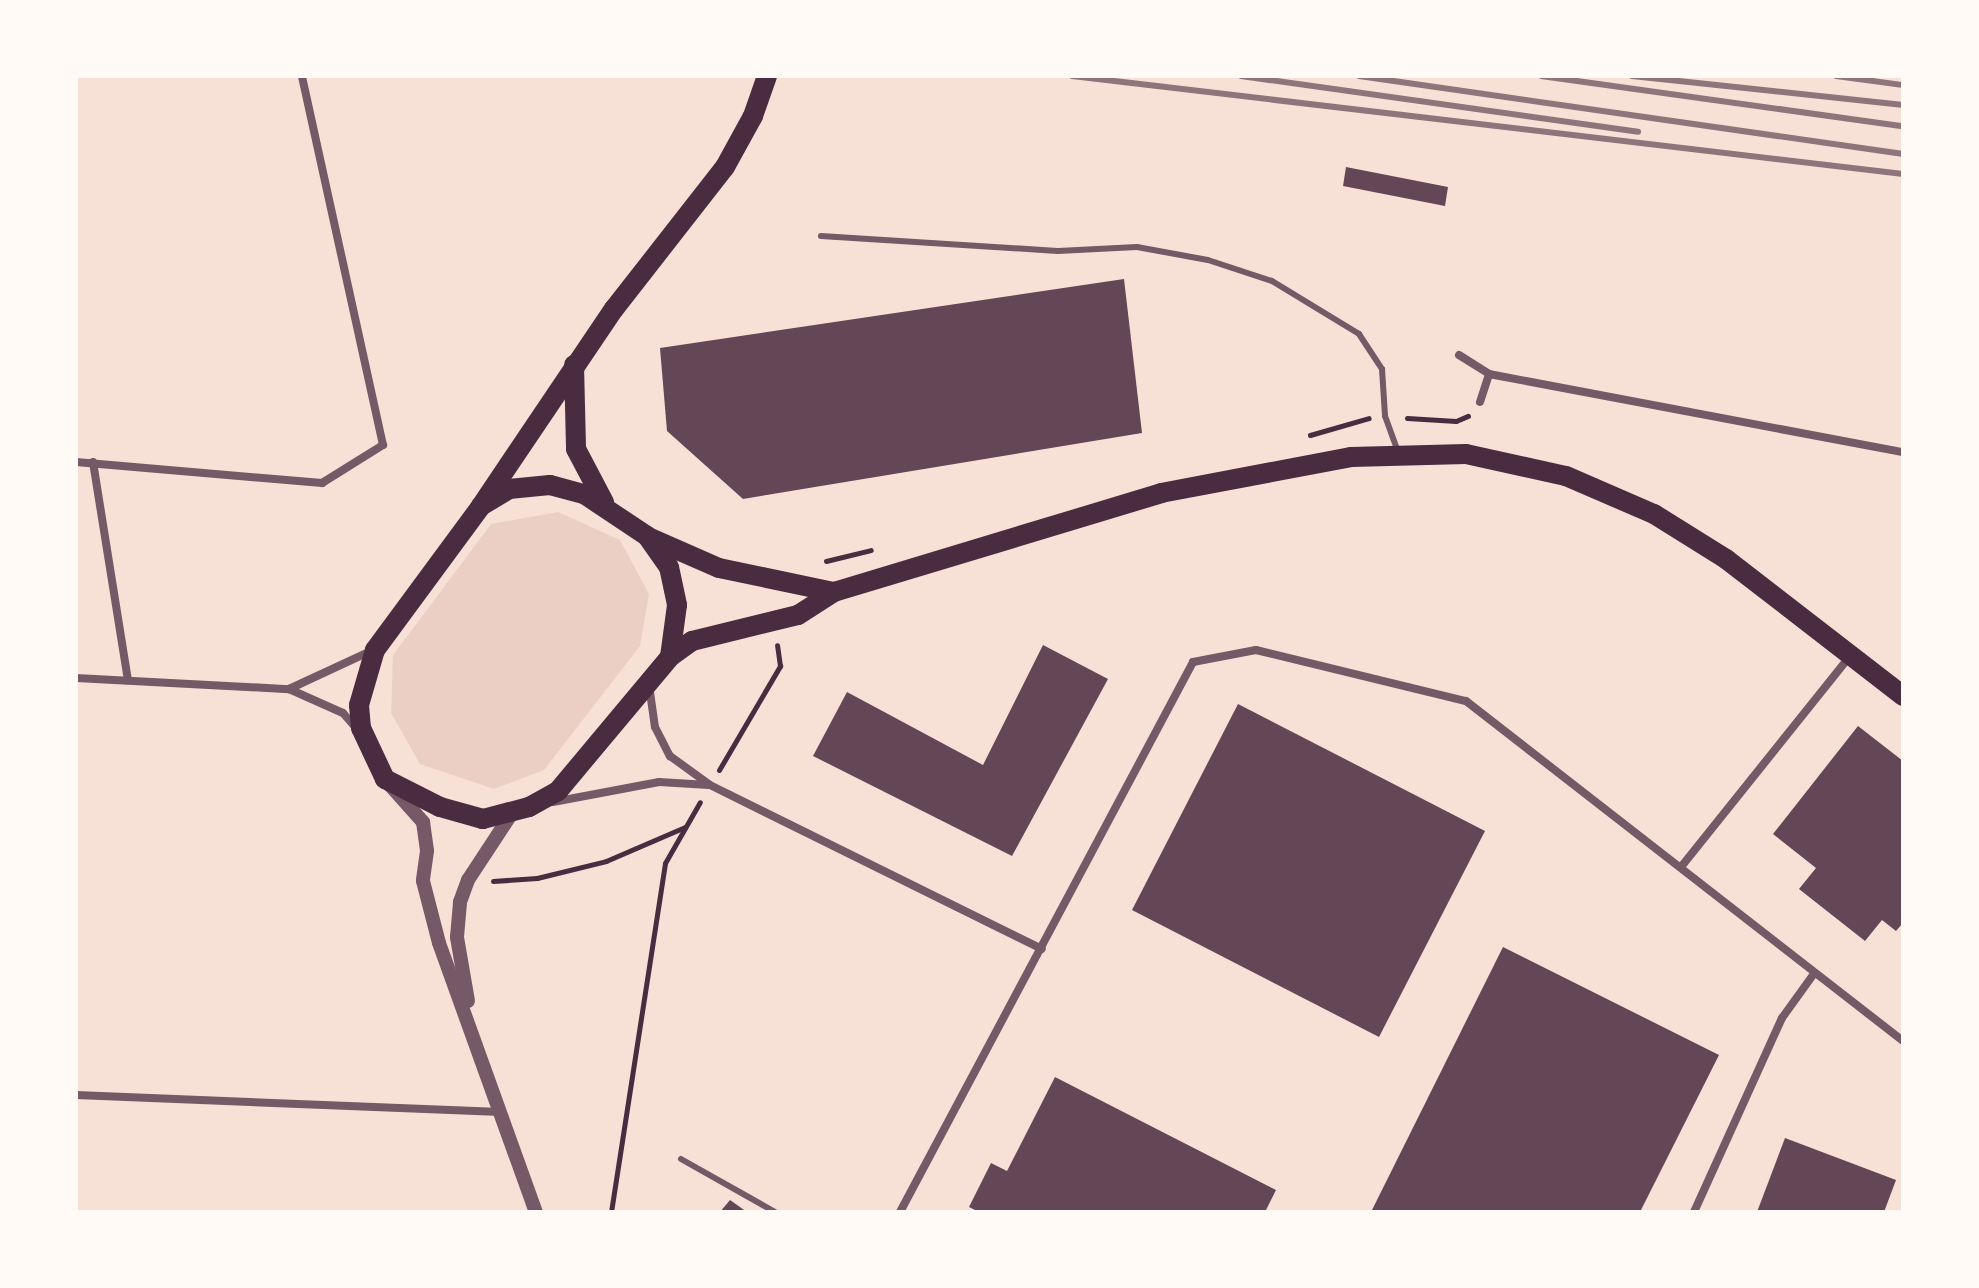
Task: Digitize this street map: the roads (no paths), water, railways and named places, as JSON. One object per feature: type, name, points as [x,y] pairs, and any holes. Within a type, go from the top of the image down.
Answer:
[{"type":"main road","points":[[767,76],[753,116],[725,167],[574,365],[481,506],[375,650],[359,705],[366,739],[385,779],[460,815],[483,819],[521,810],[558,791],[670,657],[692,641],[798,615],[834,592],[1198,484],[1290,465],[1398,452],[1512,461],[1603,490],[1726,559],[1903,696]]},
{"type":"main road","points":[[574,365],[576,449],[587,475],[615,514]]},
{"type":"main road","points":[[481,506],[509,489],[550,485],[584,494],[647,536],[719,568],[834,592]]},
{"type":"main road","points":[[647,536],[669,567],[677,605],[670,657]]},
{"type":"street","points":[[76,462],[322,483],[383,445],[302,76]]},
{"type":"street","points":[[1459,355],[1489,374],[1903,452]]},
{"type":"street","points":[[1480,402],[1489,374]]},
{"type":"street","points":[[93,462],[128,680]]},
{"type":"street","points":[[289,689],[375,650]]},
{"type":"street","points":[[900,1212],[1193,662],[1256,650],[1466,701],[1681,867],[1813,975],[1903,1041]]},
{"type":"street","points":[[1681,867],[1852,654]]},
{"type":"street","points":[[76,678],[289,689],[343,713],[366,739]]},
{"type":"street","points":[[648,683],[655,727],[670,756],[710,785],[1042,949]]},
{"type":"street","points":[[385,779],[423,822],[427,851],[423,881],[439,943],[473,1029],[536,1212]]},
{"type":"street","points":[[473,1029],[457,937],[460,902],[468,880],[521,810],[659,782],[710,785]]},
{"type":"street","points":[[1694,1212],[1782,1018],[1813,975]]},
{"type":"street","points":[[76,1095],[501,1112]]},
{"type":"lane","points":[[821,236],[1058,251],[1137,247],[1208,260],[1272,281],[1359,334],[1382,369],[1385,416],[1398,452]]},
{"type":"lane","points":[[681,1159],[775,1212]]},
{"type":"railway","points":[[1072,76],[1903,174]]},
{"type":"railway","points":[[1241,76],[1638,132]]},
{"type":"railway","points":[[1359,76],[1903,154]]},
{"type":"railway","points":[[1541,76],[1903,126]]},
{"type":"railway","points":[[1632,76],[1903,105]]},
{"type":"railway","points":[[1836,76],[1903,85]]}]
